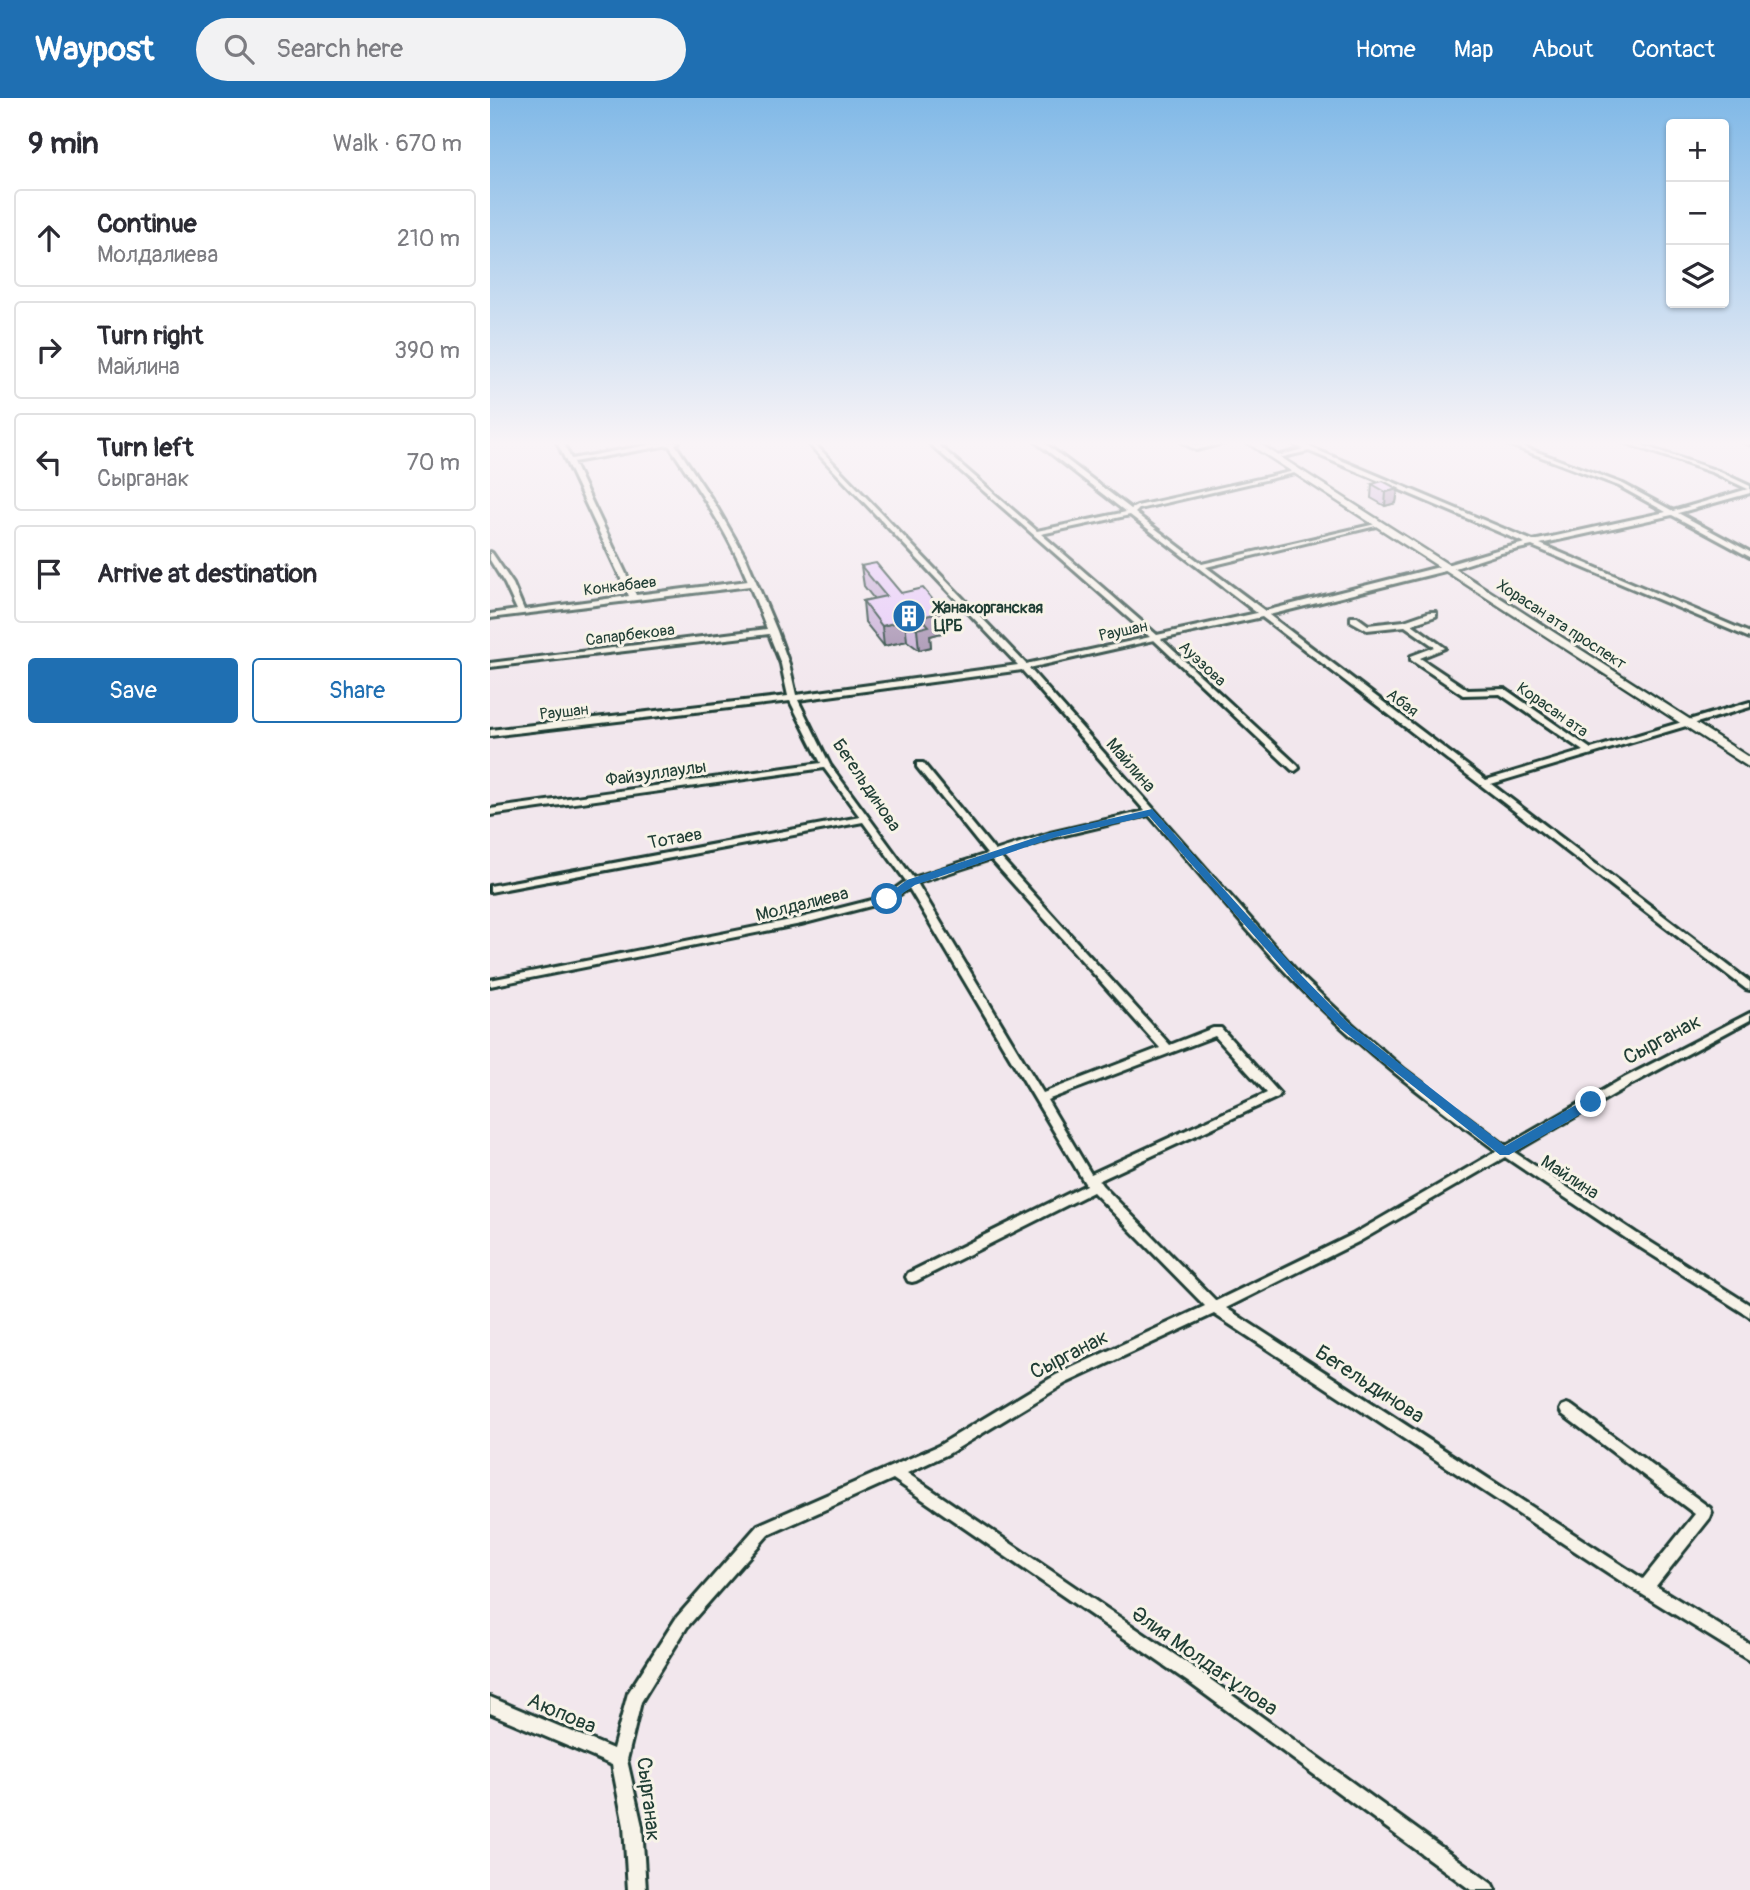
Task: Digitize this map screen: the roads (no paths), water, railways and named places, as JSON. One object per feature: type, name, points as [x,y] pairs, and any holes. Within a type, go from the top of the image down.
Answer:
[{"type":"main road","name":"Хорасан ата проспект","points":[[1381,526],[1750,764]]},
{"type":"street","points":[[600,526],[634,598]]},
{"type":"street","name":"Бегельдинова","points":[[723,526],[753,583],[785,664],[793,698],[826,765],[911,882],[1093,1182],[1215,1308],[1645,1588],[1750,1653]]},
{"type":"street","name":"Майлина","points":[[890,526],[1024,667],[1297,978],[1345,1027],[1504,1152],[1750,1312]]},
{"type":"street","name":"Ауэзова","points":[[1028,526],[1156,638],[1295,768]]},
{"type":"street","points":[[1037,533],[1072,526]]},
{"type":"street","name":"Абая","points":[[1148,526],[1750,987]]},
{"type":"street","points":[[1201,566],[1371,526]]},
{"type":"street","points":[[1492,526],[1750,636]]},
{"type":"street","name":"Раушан","points":[[490,733],[793,698],[1024,667],[1263,614],[1447,568],[1533,543],[1613,526]]},
{"type":"street","points":[[1695,526],[1750,555]]},
{"type":"street","points":[[490,554],[509,584],[522,612]]},
{"type":"street","name":"Конкабаев","points":[[490,616],[753,583]]},
{"type":"street","points":[[1354,619],[1367,628],[1376,625],[1385,628],[1433,614]]},
{"type":"street","name":"Корасан ата","points":[[1406,623],[1441,648],[1414,659],[1466,693],[1502,691],[1590,752]]},
{"type":"street","name":"Сапарбекова","points":[[490,665],[773,631]]},
{"type":"street","points":[[1486,783],[1750,704]]},
{"type":"street","name":"Файзуллаулы","points":[[490,812],[826,765]]},
{"type":"street","points":[[920,765],[993,855],[1167,1050]]},
{"type":"street","name":"Молдалиева","points":[[490,984],[801,922],[887,899],[911,882],[1053,835],[1152,812]]},
{"type":"street","name":"Тотаев","points":[[490,889],[866,819]]},
{"type":"street","name":"Сырганак","points":[[637,1890],[633,1826],[619,1760],[634,1699],[682,1622],[763,1530],[943,1450],[1061,1379],[1215,1308],[1356,1238],[1504,1152],[1750,1016]]},
{"type":"street","points":[[912,1278],[1093,1182],[1274,1094],[1217,1031],[1041,1098]]},
{"type":"street","points":[[1567,1410],[1705,1513],[1645,1588]]},
{"type":"street","name":"Әлия Молдағұлова","points":[[894,1472],[1197,1679],[1486,1890]]},
{"type":"street","name":"Аюпова","points":[[490,1705],[619,1760]]},
{"type":"place","name":"Жанакорганская ЦРБ","points":[[909,616]]}]
